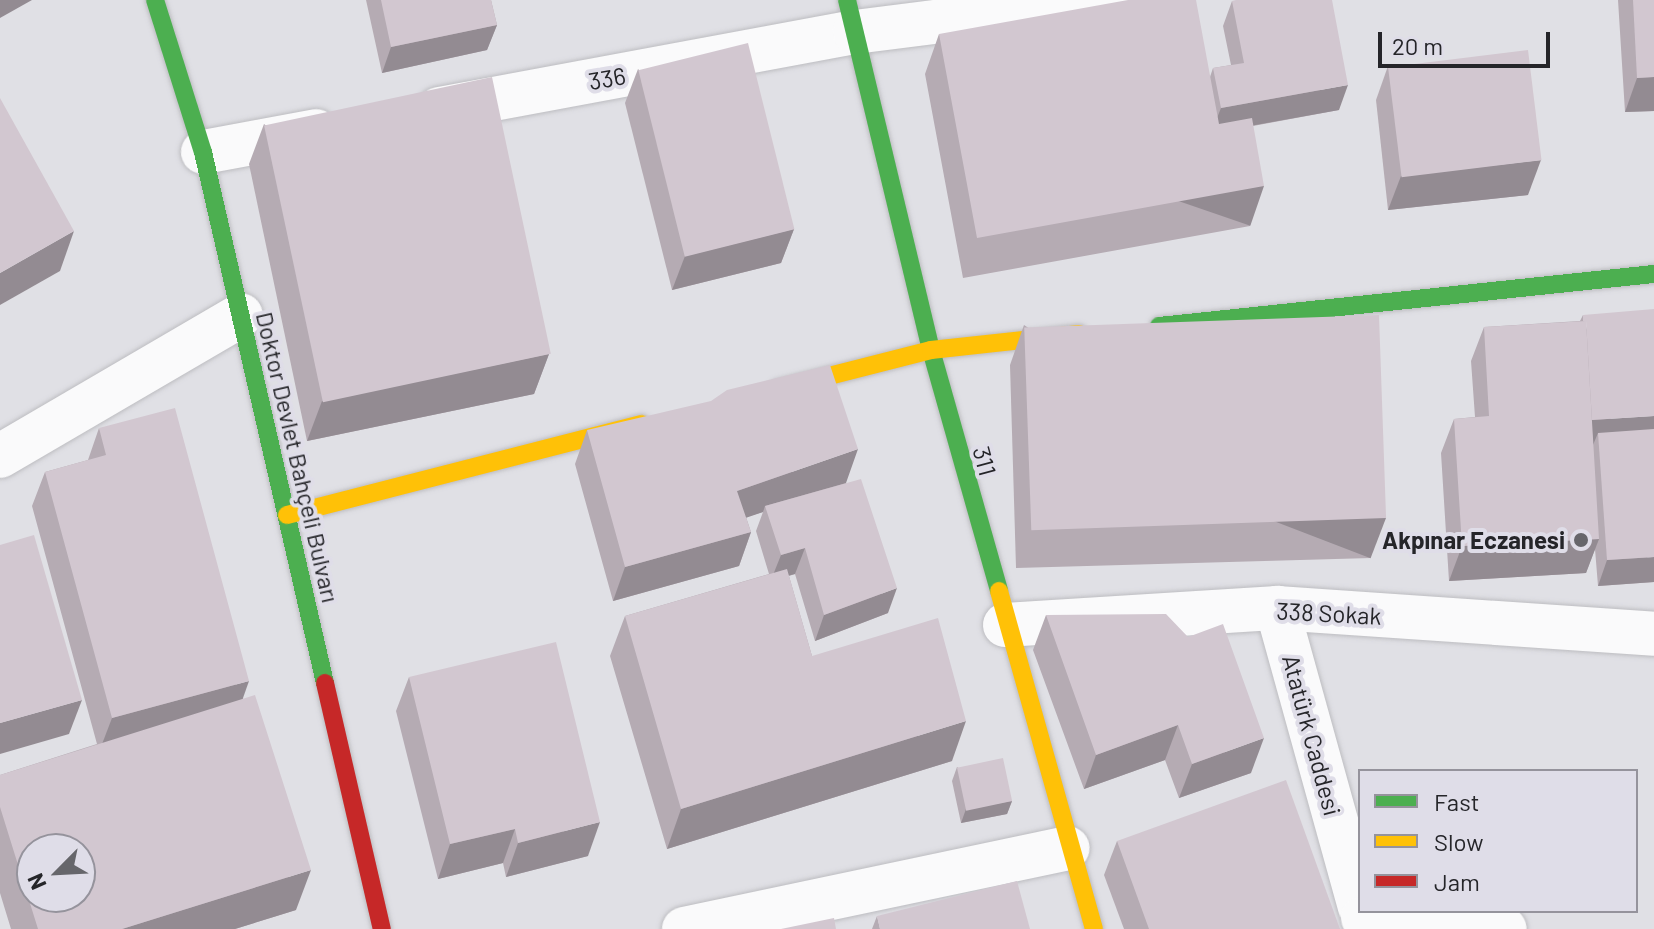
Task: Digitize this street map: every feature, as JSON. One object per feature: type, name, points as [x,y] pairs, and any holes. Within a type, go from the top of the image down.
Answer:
[{"type":"street","name":"Doktor Devlet Bahçeli Bulvarı","points":[[155,0],[203,152],[382,929]]},
{"type":"street","name":"336","points":[[405,115],[851,16],[1108,0]]},
{"type":"street","name":"311","points":[[851,16],[931,350],[1005,625],[1094,929]]},
{"type":"street","points":[[203,152],[358,123]]},
{"type":"street","points":[[1135,328],[1654,274]]},
{"type":"street","points":[[0,456],[241,315]]},
{"type":"street","points":[[762,393],[931,350],[1104,332]]},
{"type":"street","points":[[287,515],[655,420]]},
{"type":"street","name":"338 Sokak","points":[[1005,625],[1277,608],[1654,634]]},
{"type":"street","name":"Atatürk Caddesi","points":[[1277,608],[1358,898]]},
{"type":"street","points":[[684,929],[1068,848]]},
{"type":"street","points":[[1363,916],[1505,929]]},
{"type":"building","points":[[381,0],[491,0],[497,25],[391,47]]},
{"type":"building","points":[[1128,0],[1196,0],[1219,124],[1252,118],[1264,186],[977,238],[939,34]]},
{"type":"building","points":[[1332,0],[1348,85],[1221,108],[1213,68],[1244,63],[1232,1]]},
{"type":"building","points":[[1633,0],[1654,0],[1654,77],[1637,78]]},
{"type":"building","points":[[748,43],[794,229],[685,257],[638,70]]},
{"type":"building","points":[[1528,50],[1542,160],[1402,177],[1388,67]]},
{"type":"building","points":[[492,77],[551,354],[323,402],[264,125]]},
{"type":"building","points":[[0,98],[74,231],[0,273]]},
{"type":"building","points":[[1654,309],[1654,416],[1592,420],[1586,321],[1583,321],[1583,315]]},
{"type":"building","points":[[1379,315],[1386,518],[1031,530],[1024,327]]},
{"type":"building","points":[[1586,321],[1599,539],[1462,546],[1454,419],[1489,416],[1484,327]]},
{"type":"building","points":[[830,365],[858,449],[737,491],[751,532],[625,567],[587,430],[711,401],[727,390]]},
{"type":"building","points":[[175,408],[249,681],[112,718],[45,472],[106,455],[99,428]]},
{"type":"building","points":[[1654,429],[1654,557],[1607,560],[1598,433]]},
{"type":"building","points":[[861,479],[897,588],[824,615],[805,548],[781,555],[765,506]]},
{"type":"building","points":[[34,535],[82,700],[0,723],[0,545]]},
{"type":"building","points":[[787,569],[812,656],[938,618],[966,721],[681,809],[625,616]]},
{"type":"building","points":[[1166,614],[1188,637],[1223,624],[1264,738],[1192,764],[1178,725],[1096,755],[1046,615]]},
{"type":"building","points":[[556,642],[600,822],[518,843],[515,829],[450,844],[409,677]]},
{"type":"building","points":[[255,695],[311,870],[122,929],[38,929],[33,913],[96,913],[96,833],[16,833],[16,858],[0,807],[0,775]]},
{"type":"building","points":[[1003,758],[1012,801],[966,811],[957,768]]},
{"type":"building","points":[[1286,780],[1340,929],[1149,929],[1117,841]]},
{"type":"building","points":[[1017,881],[1030,929],[880,929],[877,916]]},
{"type":"building","points":[[834,918],[836,929],[781,929]]},
{"type":"traffic: fast","points":[[155,0],[203,152],[325,683]]},
{"type":"traffic: fast","points":[[847,0],[931,350],[999,591]]},
{"type":"traffic: fast","points":[[1159,326],[1654,274]]},
{"type":"traffic: slow","points":[[778,389],[931,350],[1079,334]]},
{"type":"traffic: slow","points":[[287,515],[641,424]]},
{"type":"traffic: slow","points":[[999,591],[1094,929]]},
{"type":"traffic: jam","points":[[325,683],[382,929]]},
{"type":"place","name":"Akpınar Eczanesi","points":[[1581,540]]}]
